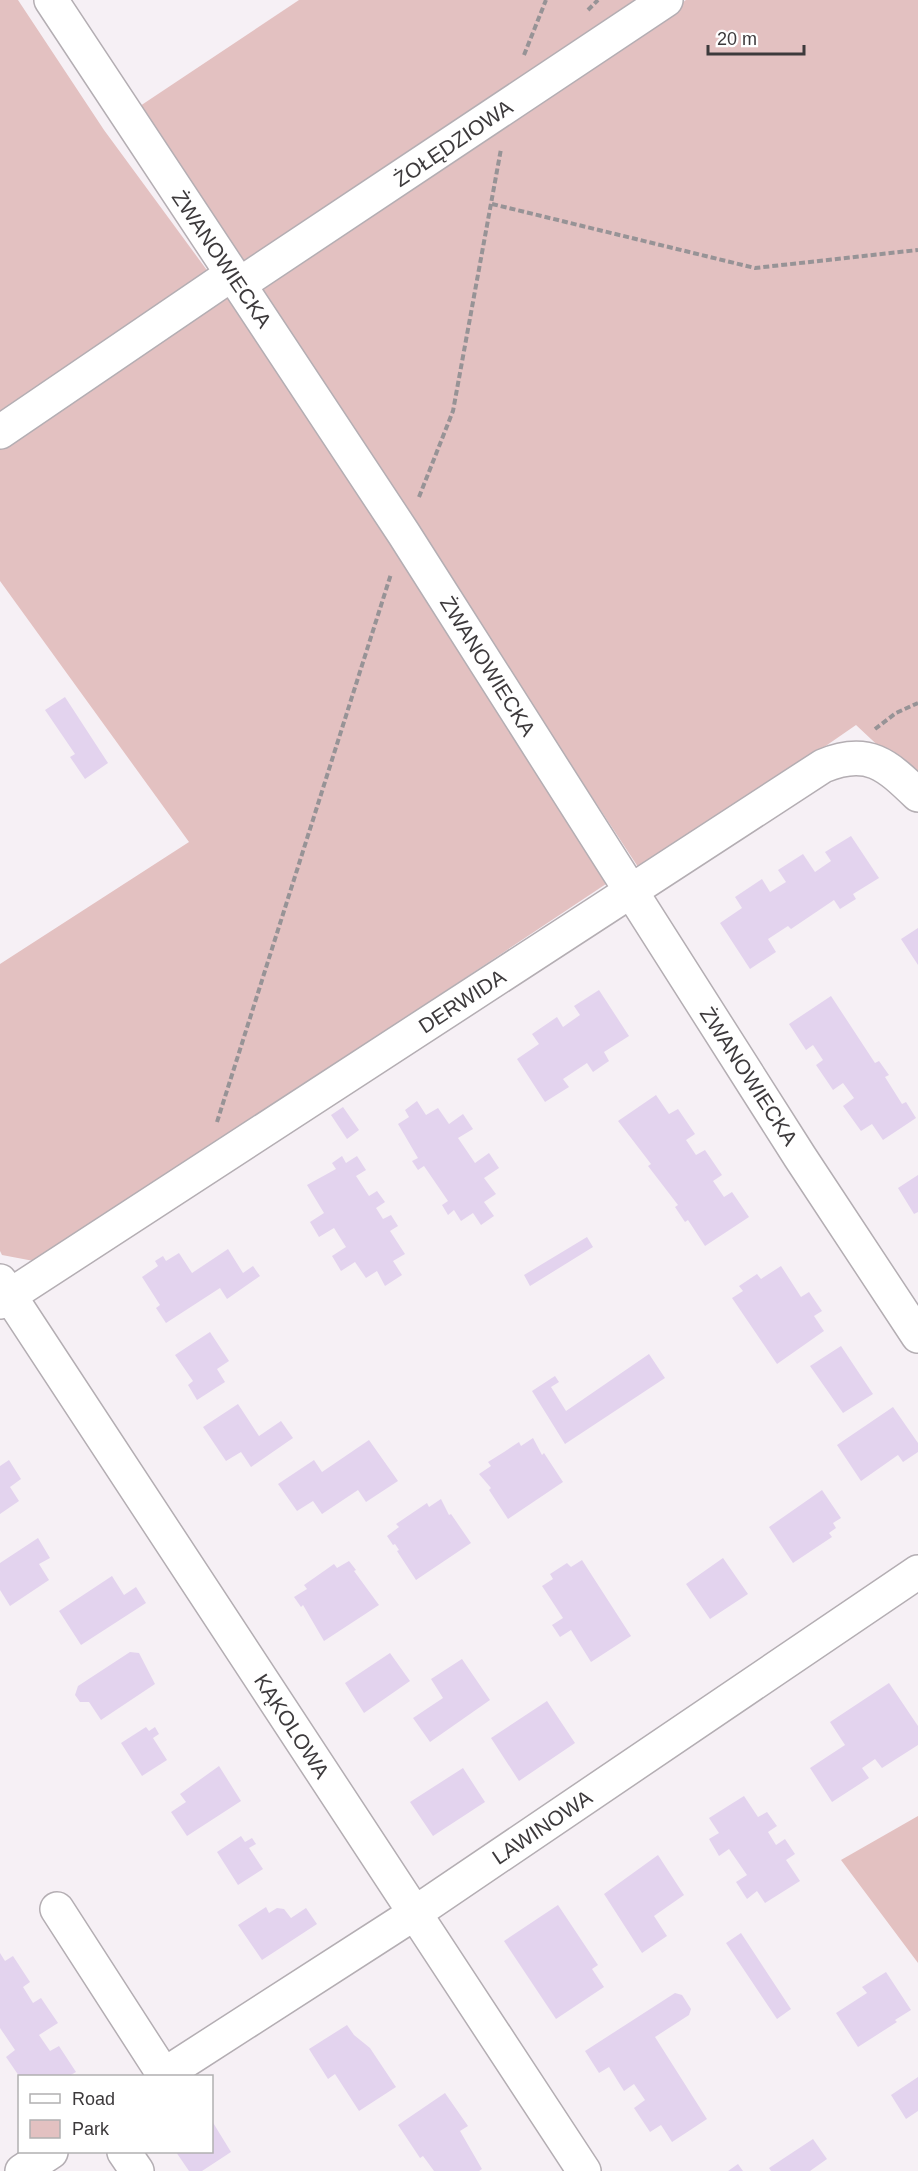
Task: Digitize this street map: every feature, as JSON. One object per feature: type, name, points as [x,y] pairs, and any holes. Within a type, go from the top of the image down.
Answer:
[{"type":"street","name":"ŻWANOWIECKA","points":[[51,0],[404,534],[630,891],[918,1336]]},
{"type":"street","name":"ŻOŁĘDZIOWA","points":[[0,432],[507,107],[666,0]]},
{"type":"street","name":"DERWIDA","points":[[3,1293],[222,1157],[823,766],[838,759],[858,758]]},
{"type":"street","points":[[858,758],[877,761],[892,769],[918,795]]},
{"type":"street","name":"KĄKOLOWA","points":[[3,1293],[584,2171]]},
{"type":"street","name":"LAWINOWA","points":[[165,2075],[415,1913],[918,1572]]},
{"type":"street","points":[[57,1909],[162,2075]]},
{"type":"street","points":[[22,2171],[48,2153]]},
{"type":"street","points":[[125,2153],[137,2171]]},
{"type":"path","points":[[222,1157],[211,1140],[404,534],[453,411],[492,204],[511,88],[546,0]]},
{"type":"path","points":[[492,204],[755,268],[918,250]]},
{"type":"path","points":[[858,758],[874,730],[896,713],[918,703]]},
{"type":"green space","points":[[0,0],[18,0],[104,130],[209,273],[0,414]]},
{"type":"green space","points":[[299,0],[643,0],[244,268],[137,108]]},
{"type":"green space","points":[[686,0],[918,0],[918,783],[856,725],[642,873],[256,286]]},
{"type":"green space","points":[[230,289],[606,884],[39,1262],[2,1255],[0,1251],[0,964],[189,842],[0,581],[0,444]]},
{"type":"green space","points":[[918,1816],[918,1963],[841,1860]]},
{"type":"building","points":[[65,697],[108,763],[85,779],[70,757],[75,754],[45,710]]},
{"type":"building","points":[[851,836],[879,878],[853,894],[856,899],[840,909],[834,900],[791,929],[788,926],[768,939],[776,952],[750,969],[720,923],[742,908],[735,897],[762,879],[770,892],[786,882],[778,870],[803,854],[815,872],[831,861],[825,852]]},
{"type":"building","points":[[918,928],[918,965],[901,939]]},
{"type":"building","points":[[599,990],[629,1036],[604,1052],[609,1061],[593,1072],[587,1063],[563,1079],[569,1087],[545,1102],[517,1059],[539,1044],[532,1034],[557,1017],[563,1027],[580,1015],[574,1006]]},
{"type":"building","points":[[831,996],[875,1063],[879,1061],[889,1075],[885,1077],[902,1104],[906,1102],[916,1118],[883,1140],[872,1124],[861,1131],[843,1106],[854,1098],[843,1083],[833,1090],[816,1065],[823,1060],[813,1045],[806,1050],[789,1024]]},
{"type":"building","points":[[656,1095],[669,1114],[678,1109],[695,1134],[686,1140],[696,1155],[705,1150],[722,1175],[713,1181],[724,1197],[732,1192],[749,1217],[705,1246],[688,1220],[685,1222],[675,1207],[678,1205],[648,1166],[651,1164],[618,1121]]},
{"type":"building","points":[[417,1101],[426,1115],[438,1108],[449,1124],[463,1114],[473,1129],[458,1138],[475,1163],[489,1153],[499,1168],[484,1178],[496,1194],[484,1202],[494,1216],[481,1225],[473,1213],[461,1221],[454,1210],[448,1215],[442,1205],[448,1201],[424,1166],[418,1170],[412,1161],[418,1158],[398,1124],[409,1117],[405,1110]]},
{"type":"building","points":[[343,1107],[359,1130],[347,1139],[331,1115]]},
{"type":"building","points":[[342,1156],[346,1163],[357,1156],[366,1170],[356,1176],[369,1196],[377,1191],[385,1202],[376,1208],[383,1219],[391,1215],[398,1226],[390,1231],[405,1254],[393,1261],[402,1275],[385,1286],[377,1271],[366,1278],[355,1262],[341,1271],[332,1256],[346,1247],[334,1228],[319,1237],[310,1222],[324,1213],[307,1185],[336,1169],[332,1163]]},
{"type":"building","points":[[918,1175],[918,1212],[914,1214],[898,1188]]},
{"type":"building","points":[[587,1237],[593,1247],[530,1286],[524,1275]]},
{"type":"building","points":[[228,1249],[243,1273],[253,1266],[260,1276],[227,1299],[220,1288],[166,1323],[156,1308],[160,1305],[142,1277],[158,1266],[155,1261],[163,1256],[166,1261],[179,1253],[192,1273]]},
{"type":"building","points":[[781,1266],[801,1297],[809,1292],[822,1311],[814,1316],[824,1331],[777,1364],[732,1298],[743,1291],[739,1286],[757,1274],[761,1279]]},
{"type":"building","points":[[210,1332],[229,1361],[217,1369],[225,1382],[197,1400],[188,1385],[193,1381],[175,1355]]},
{"type":"building","points":[[841,1346],[873,1394],[843,1413],[810,1366]]},
{"type":"building","points":[[649,1354],[665,1378],[565,1444],[532,1391],[555,1376],[559,1382],[551,1387],[566,1411]]},
{"type":"building","points":[[238,1404],[259,1436],[281,1421],[293,1438],[251,1467],[241,1452],[226,1461],[203,1427]]},
{"type":"building","points":[[893,1407],[918,1443],[918,1452],[903,1462],[898,1455],[861,1481],[837,1445]]},
{"type":"building","points":[[533,1438],[542,1455],[544,1453],[563,1482],[508,1519],[489,1490],[491,1488],[479,1474],[491,1466],[488,1462],[519,1442],[521,1446]]},
{"type":"building","points":[[369,1440],[398,1481],[366,1502],[358,1490],[322,1514],[313,1501],[297,1511],[278,1484],[314,1460],[322,1472]]},
{"type":"building","points":[[9,1460],[21,1479],[10,1487],[19,1501],[0,1514],[0,1466]]},
{"type":"building","points":[[822,1490],[841,1518],[833,1523],[836,1528],[829,1533],[832,1537],[793,1563],[769,1527]]},
{"type":"building","points":[[441,1499],[449,1515],[451,1514],[471,1543],[416,1580],[397,1551],[399,1550],[387,1536],[399,1527],[396,1524],[427,1503],[429,1507]]},
{"type":"building","points":[[38,1538],[50,1558],[39,1564],[49,1580],[10,1606],[0,1590],[0,1563]]},
{"type":"building","points":[[723,1558],[748,1594],[710,1619],[686,1584]]},
{"type":"building","points":[[582,1560],[631,1636],[591,1662],[571,1630],[560,1637],[552,1625],[563,1618],[542,1586],[553,1579],[550,1574],[567,1563],[571,1567]]},
{"type":"building","points":[[349,1561],[379,1605],[324,1641],[303,1605],[301,1607],[294,1597],[307,1589],[304,1585],[334,1564],[337,1568]]},
{"type":"building","points":[[112,1576],[124,1595],[136,1587],[146,1603],[81,1645],[59,1611]]},
{"type":"building","points":[[130,1652],[139,1653],[155,1684],[101,1720],[89,1702],[80,1702],[75,1695],[78,1686]]},
{"type":"building","points":[[390,1653],[410,1681],[364,1713],[345,1683]]},
{"type":"building","points":[[462,1659],[490,1700],[430,1742],[413,1718],[443,1698],[431,1679]]},
{"type":"building","points":[[889,1683],[918,1726],[918,1745],[882,1768],[875,1759],[862,1768],[869,1778],[832,1802],[810,1768],[845,1745],[830,1722]]},
{"type":"building","points":[[547,1701],[575,1743],[519,1781],[491,1738]]},
{"type":"building","points":[[146,1727],[149,1731],[155,1727],[159,1734],[153,1738],[167,1760],[142,1776],[121,1743]]},
{"type":"building","points":[[219,1766],[241,1801],[187,1836],[171,1812],[186,1802],[180,1794]]},
{"type":"building","points":[[463,1768],[485,1802],[433,1836],[410,1802]]},
{"type":"building","points":[[744,1796],[758,1817],[767,1812],[777,1826],[768,1832],[776,1845],[785,1839],[795,1854],[786,1860],[800,1881],[765,1903],[757,1891],[747,1899],[736,1882],[747,1875],[729,1849],[719,1856],[709,1839],[719,1833],[709,1818]]},
{"type":"building","points":[[241,1836],[245,1842],[252,1838],[256,1844],[249,1848],[263,1869],[238,1885],[217,1852]]},
{"type":"building","points":[[658,1855],[684,1895],[654,1916],[667,1936],[642,1953],[604,1894]]},
{"type":"building","points":[[558,1905],[598,1965],[592,1969],[604,1987],[556,2019],[504,1941]]},
{"type":"building","points":[[266,1907],[269,1913],[277,1908],[284,1909],[291,1918],[306,1908],[317,1924],[262,1960],[238,1925]]},
{"type":"building","points":[[741,1933],[791,2009],[777,2019],[726,1943]]},
{"type":"building","points":[[0,1953],[5,1961],[13,1956],[30,1982],[23,1987],[33,2003],[41,1998],[58,2023],[39,2035],[50,2051],[59,2046],[76,2072],[71,2075],[18,2075],[6,2057],[15,2050],[0,2028]]},
{"type":"building","points":[[886,1972],[911,2010],[895,2020],[897,2022],[858,2047],[836,2013],[867,1993],[862,1987]]},
{"type":"building","points":[[675,1993],[682,1995],[691,2009],[689,2015],[655,2037],[707,2119],[672,2142],[661,2125],[650,2132],[634,2108],[645,2100],[634,2084],[624,2091],[609,2067],[599,2073],[585,2051]]},
{"type":"building","points":[[347,2025],[354,2035],[370,2048],[396,2087],[359,2111],[335,2074],[328,2079],[309,2049]]},
{"type":"building","points":[[918,2077],[918,2111],[906,2119],[891,2095]]},
{"type":"building","points":[[445,2093],[468,2126],[460,2131],[482,2169],[479,2171],[434,2171],[423,2156],[420,2158],[398,2125]]},
{"type":"building","points":[[213,2123],[231,2152],[202,2171],[189,2171],[177,2153],[213,2153]]},
{"type":"building","points":[[813,2139],[827,2159],[810,2171],[771,2171],[769,2168]]},
{"type":"building","points":[[738,2164],[743,2171],[728,2171]]}]
